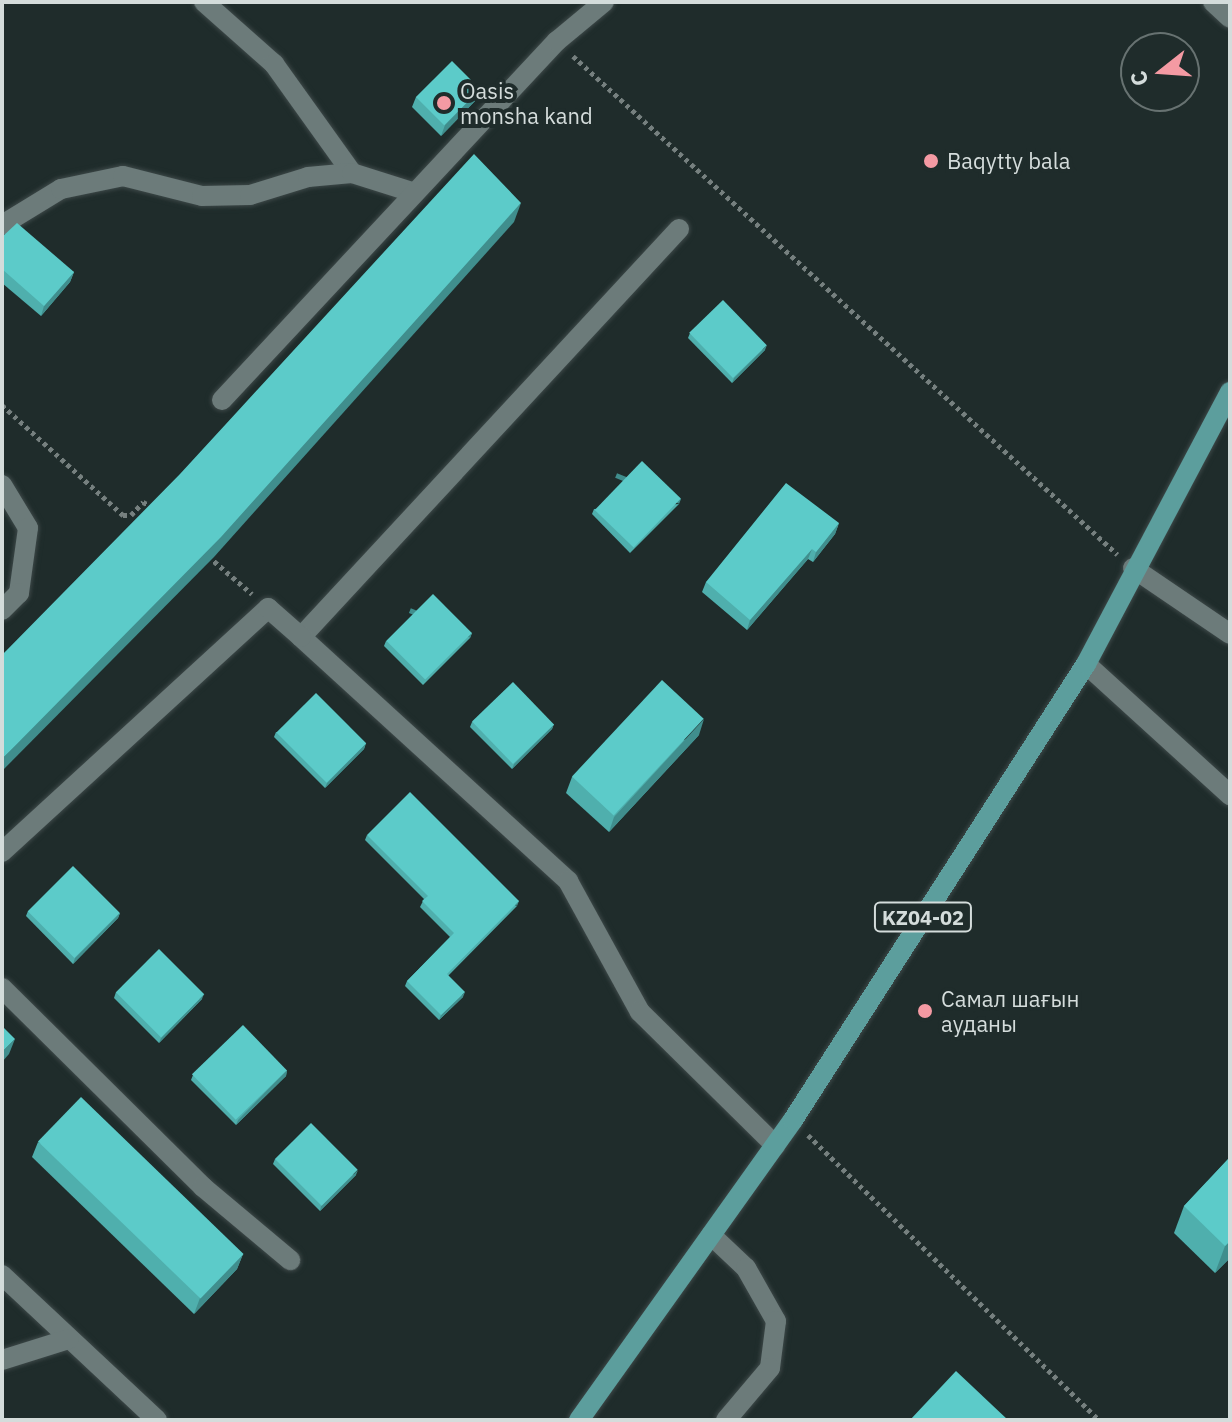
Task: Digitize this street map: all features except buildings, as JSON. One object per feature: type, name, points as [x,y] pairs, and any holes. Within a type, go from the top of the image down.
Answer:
[{"type":"main road","name":"KZ04-02","points":[[579,1420],[793,1120],[1086,664],[1133,568],[1230,392]]},
{"type":"street","points":[[204,2],[274,64],[352,173]]},
{"type":"street","points":[[222,400],[412,192],[557,41],[604,2]]},
{"type":"street","points":[[1213,2],[1230,18]]},
{"type":"street","points":[[2,225],[61,189],[123,176],[202,196],[250,195],[308,177],[352,173],[412,192]]},
{"type":"street","points":[[301,637],[679,229]]},
{"type":"street","points":[[2,485],[28,528],[19,593],[2,610]]},
{"type":"street","points":[[1133,568],[1230,634]]},
{"type":"street","points":[[2,852],[268,608],[568,881],[640,1012],[775,1145]]},
{"type":"street","points":[[1086,664],[1230,795]]},
{"type":"street","points":[[2,988],[203,1187],[290,1260]]},
{"type":"street","points":[[711,1235],[746,1268],[776,1321],[770,1368],[726,1420]]},
{"type":"street","points":[[2,1275],[157,1420]]},
{"type":"street","points":[[2,1360],[69,1339]]},
{"type":"path","points":[[557,41],[1133,568]]},
{"type":"path","points":[[2,405],[123,515],[131,515],[143,502],[156,510]]},
{"type":"path","points":[[201,549],[268,608]]},
{"type":"path","points":[[793,1120],[1099,1420]]},
{"type":"place","name":"Oasis monsha kand","points":[[444,103]]},
{"type":"place","name":"Baqytty bala","points":[[931,161]]},
{"type":"place","name":"Самал шағын ауданы","points":[[925,1011]]}]
